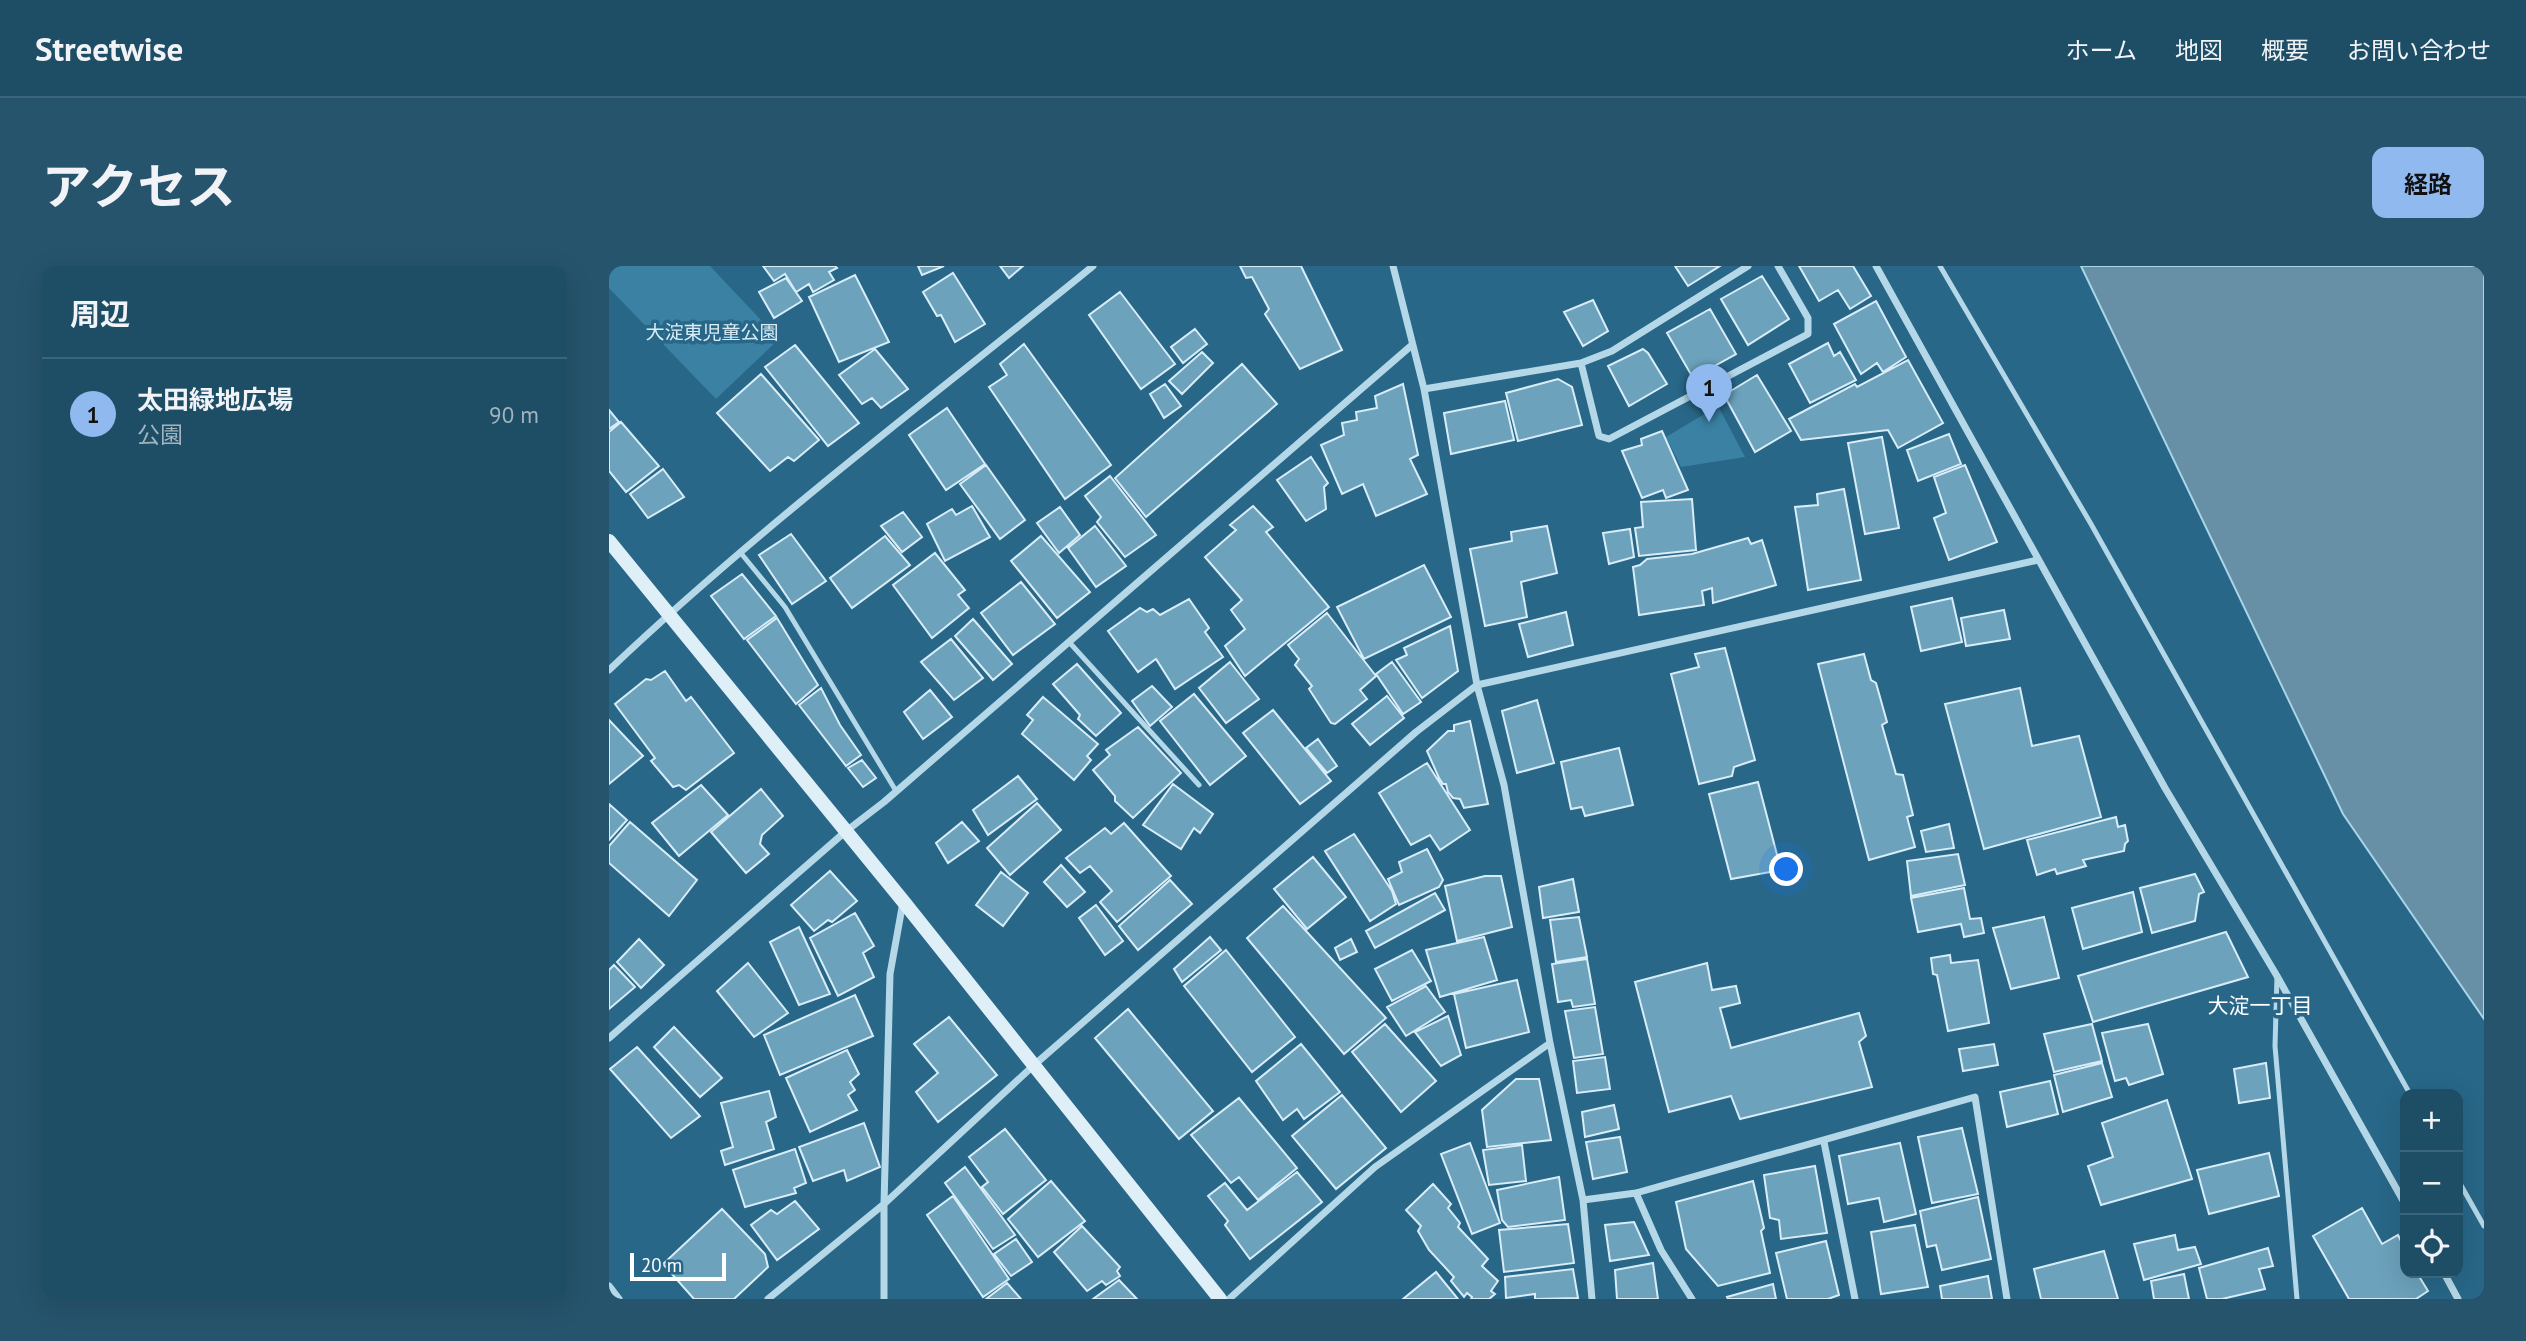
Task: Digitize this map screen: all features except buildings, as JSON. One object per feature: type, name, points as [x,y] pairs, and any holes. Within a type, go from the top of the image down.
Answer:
[{"type":"street","points":[[609,670],[668,614],[835,472],[1093,266]]},
{"type":"street","points":[[1393,266],[1424,389],[1477,685],[1504,785],[1550,1043],[1583,1200],[1592,1299]]},
{"type":"street","points":[[1424,389],[1581,363],[1612,351],[1748,266]]},
{"type":"street","points":[[1581,363],[1599,436],[1609,439],[1808,334],[1808,318],[1779,266]]},
{"type":"street","points":[[1876,266],[2165,788],[2277,976],[2400,1196]]},
{"type":"street","points":[[609,1038],[1412,345]]},
{"type":"street","points":[[609,541],[903,901],[1220,1299]]},
{"type":"street","points":[[768,1299],[884,1204],[1033,1066],[1416,732],[1477,685],[2038,560]]},
{"type":"street","points":[[884,1299],[890,974],[903,901]]},
{"type":"street","points":[[1229,1299],[1375,1167],[1550,1043]]},
{"type":"street","points":[[1583,1200],[1636,1193],[1824,1142],[1975,1097],[2007,1299]]},
{"type":"street","points":[[1824,1142],[1855,1299]]},
{"type":"street","points":[[1636,1193],[1661,1250],[1692,1299]]},
{"type":"street","points":[[2447,1278],[2458,1299]]},
{"type":"street","points":[[609,1286],[619,1299]]},
{"type":"lane","points":[[1940,266],[2091,524],[2407,1089]]},
{"type":"lane","points":[[740,552],[785,607],[897,792]]},
{"type":"lane","points":[[1069,642],[1199,785]]},
{"type":"lane","points":[[2277,976],[2275,1046],[2297,1299]]},
{"type":"lane","points":[[2463,1189],[2484,1227]]},
{"type":"green space","name":"大淀東児童公園","points":[[609,266],[710,266],[779,339],[716,399],[609,288]]},
{"type":"green space","points":[[1718,406],[1745,457],[1681,467],[1666,437]]},
{"type":"shaded area","points":[[2081,266],[2484,266],[2484,1019],[2343,814]]},
{"type":"place","name":"太田緑地広場","points":[[1709,422]]},
{"type":"district","name":"大淀一丁目","points":[[2260,1006]]}]
